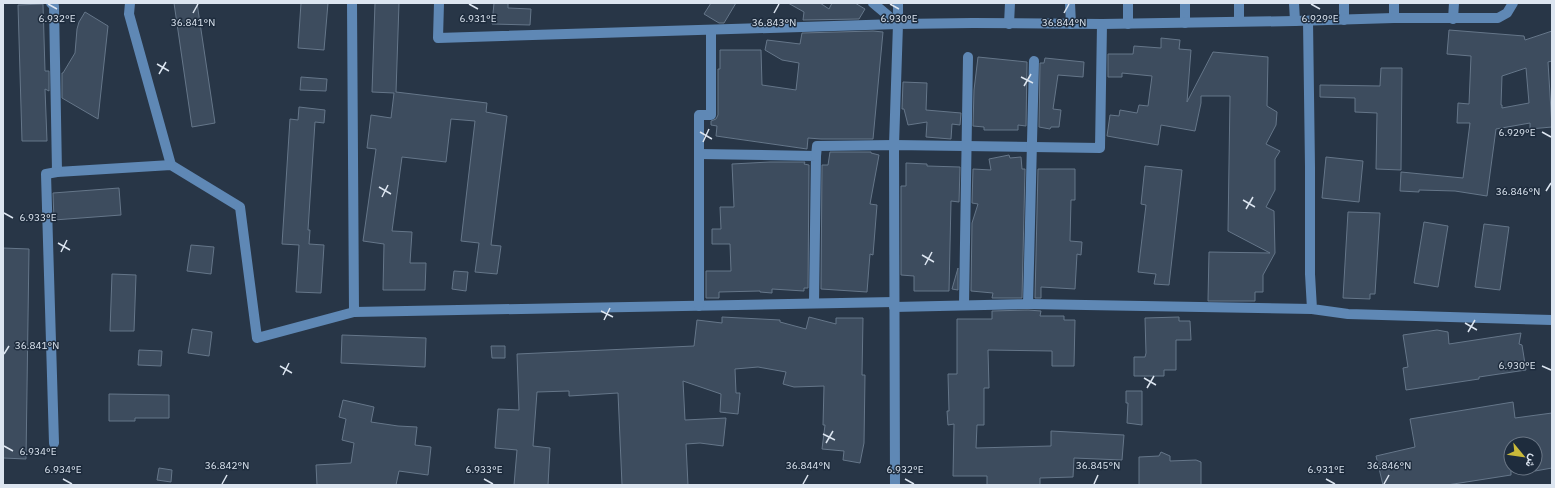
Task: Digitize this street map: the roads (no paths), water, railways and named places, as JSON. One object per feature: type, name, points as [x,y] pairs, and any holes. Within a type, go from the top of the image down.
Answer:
[{"type":"street","points":[[51,3],[54,6],[57,172]]},
{"type":"street","points":[[130,3],[129,14],[171,165]]},
{"type":"street","points":[[352,3],[354,312]]},
{"type":"street","points":[[439,3],[438,38],[898,24],[1128,24],[1394,18],[1498,18],[1507,13],[1513,3]]},
{"type":"street","points":[[874,3],[898,24]]},
{"type":"street","points":[[895,485],[894,145],[898,3]]},
{"type":"street","points":[[1009,24],[1010,3]]},
{"type":"street","points":[[1070,3],[1071,24]]},
{"type":"street","points":[[1128,3],[1128,24]]},
{"type":"street","points":[[1185,3],[1185,22]]},
{"type":"street","points":[[1238,21],[1239,3]]},
{"type":"street","points":[[1294,3],[1295,21]]},
{"type":"street","points":[[1344,3],[1344,20]]},
{"type":"street","points":[[1394,3],[1394,18]]},
{"type":"street","points":[[1453,19],[1454,3]]},
{"type":"street","points":[[1308,21],[1310,274],[1312,309]]},
{"type":"street","points":[[814,303],[817,146],[894,145],[1100,148],[1102,24]]},
{"type":"street","points":[[699,306],[699,115],[711,115],[711,30]]},
{"type":"street","points":[[964,305],[968,57]]},
{"type":"street","points":[[1028,304],[1034,61]]},
{"type":"street","points":[[699,154],[816,156]]},
{"type":"street","points":[[54,443],[46,174],[57,172],[171,165],[240,207],[257,338],[354,312],[814,303],[964,305],[1028,304],[1312,309],[1348,314],[1552,320]]}]
